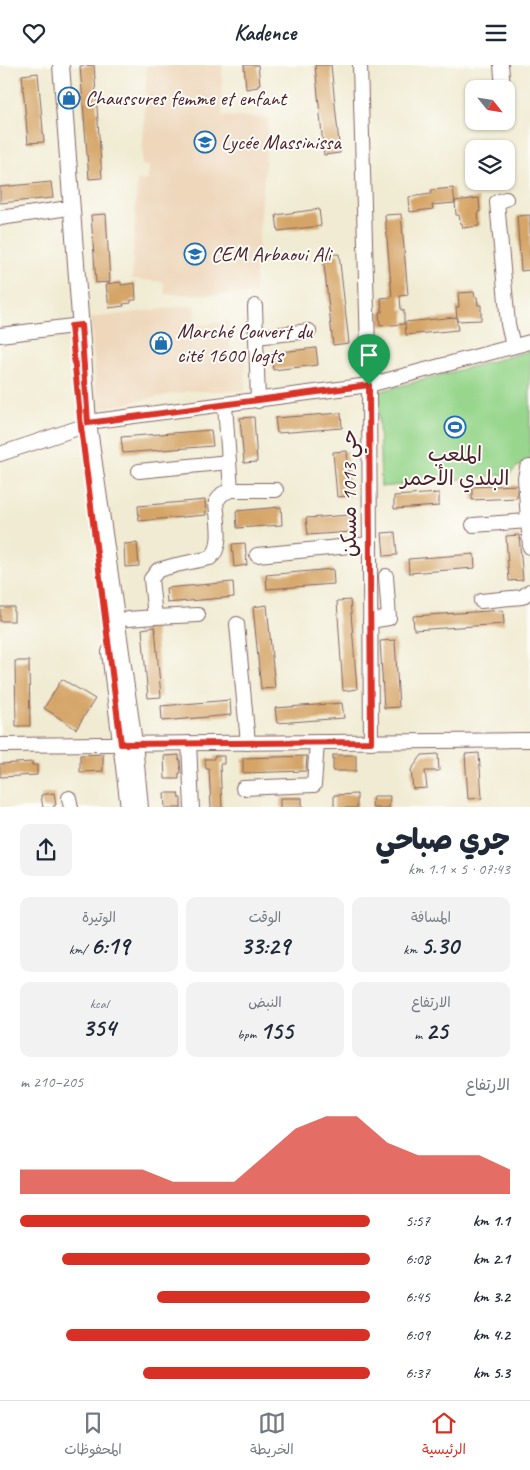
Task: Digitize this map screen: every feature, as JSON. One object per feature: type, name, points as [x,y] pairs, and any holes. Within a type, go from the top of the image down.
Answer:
[{"type":"main road","points":[[51,65],[62,209],[76,326],[85,425],[128,743],[140,807]]},
{"type":"main road","points":[[61,65],[76,326]]},
{"type":"main road","points":[[128,743],[129,807]]},
{"type":"street","name":"حي 1013 مسكن","points":[[360,65],[369,385],[371,742]]},
{"type":"street","points":[[501,65],[502,80]]},
{"type":"street","points":[[506,199],[497,202],[508,324],[513,346]]},
{"type":"street","points":[[0,218],[62,209]]},
{"type":"street","points":[[255,306],[258,401]]},
{"type":"street","points":[[0,335],[76,326]]},
{"type":"street","points":[[256,337],[308,331]]},
{"type":"street","points":[[0,454],[85,425],[369,385],[385,386],[530,342]]},
{"type":"street","points":[[225,405],[231,490]]},
{"type":"street","points":[[139,471],[229,462]]},
{"type":"street","points":[[530,467],[527,468],[525,478],[530,547]]},
{"type":"street","points":[[156,617],[151,579],[158,570],[210,558],[214,555],[218,544],[216,503],[222,494],[231,490],[276,489]]},
{"type":"street","points":[[473,525],[528,521]]},
{"type":"street","points":[[257,555],[370,544]]},
{"type":"street","points":[[370,621],[388,618],[386,576]]},
{"type":"street","points":[[481,601],[522,597],[530,591]]},
{"type":"street","points":[[128,619],[198,615]]},
{"type":"street","points":[[237,625],[248,743]]},
{"type":"street","points":[[0,745],[530,741]]},
{"type":"street","points":[[243,788],[314,785],[317,742]]},
{"type":"street","points":[[189,743],[192,807]]},
{"type":"shaded area","name":"Lycée Massinissa","points":[[147,65],[222,65],[222,116],[269,118],[254,295],[165,294],[164,282],[132,279],[137,181],[148,180],[149,166],[142,165]]},
{"type":"shaded area","name":"Marché Couvert du cité 1600 logts","points":[[194,305],[197,325],[228,321],[231,362],[245,360],[246,391],[188,391],[97,409],[91,318]]},
{"type":"green space","name":"الملعب البلدي الأحمر","points":[[530,351],[530,462],[517,467],[510,474],[381,487],[378,392]]},
{"type":"building","points":[[94,65],[102,178],[89,179],[80,66]]},
{"type":"building","points":[[244,65],[258,65],[260,84],[258,84],[258,87],[246,89]]},
{"type":"building","points":[[315,65],[331,65],[340,153],[324,155]]},
{"type":"building","points":[[38,73],[44,142],[28,143],[22,75]]},
{"type":"building","points":[[51,182],[53,198],[0,203],[0,187]]},
{"type":"building","points":[[453,188],[455,203],[432,205],[433,209],[410,212],[409,197],[431,194],[431,190]]},
{"type":"building","points":[[479,198],[479,226],[463,228],[459,215],[456,215],[455,201]]},
{"type":"building","points":[[319,209],[321,226],[278,231],[276,215]]},
{"type":"building","points":[[106,214],[110,282],[96,283],[91,215]]},
{"type":"building","points":[[401,214],[408,295],[400,296],[401,310],[404,310],[404,324],[380,326],[381,298],[392,297],[385,215]]},
{"type":"building","points":[[530,215],[530,270],[521,271],[517,216]]},
{"type":"building","points":[[339,254],[349,343],[333,345],[323,255]]},
{"type":"building","points":[[121,282],[121,285],[135,283],[136,300],[123,304],[124,306],[109,308],[106,284]]},
{"type":"building","points":[[474,292],[478,305],[481,305],[481,320],[457,321],[458,293]]},
{"type":"building","points":[[456,317],[458,330],[406,335],[405,322]]},
{"type":"building","points":[[316,348],[318,365],[273,370],[271,353]]},
{"type":"building","points":[[341,413],[342,428],[277,433],[275,418]]},
{"type":"building","points":[[254,417],[257,462],[244,463],[240,418]]},
{"type":"building","points":[[211,430],[213,446],[123,453],[121,437]]},
{"type":"building","points":[[347,451],[350,496],[337,497],[333,452]]},
{"type":"building","points":[[517,485],[517,498],[472,500],[472,487]]},
{"type":"building","points":[[439,493],[439,506],[394,509],[394,496]]},
{"type":"building","points":[[205,500],[206,515],[139,521],[138,506]]},
{"type":"building","points":[[281,507],[282,525],[237,528],[236,511]]},
{"type":"building","points":[[351,515],[352,532],[308,535],[306,518]]},
{"type":"building","points":[[395,532],[397,555],[384,556],[382,533]]},
{"type":"building","points":[[519,535],[523,580],[509,581],[506,536]]},
{"type":"building","points":[[137,543],[139,566],[125,567],[124,544]]},
{"type":"building","points":[[245,543],[247,565],[234,567],[232,544]]},
{"type":"building","points":[[474,554],[475,568],[409,573],[408,559]]},
{"type":"building","points":[[333,569],[334,584],[267,589],[266,575]]},
{"type":"building","points":[[233,582],[234,597],[167,603],[166,588]]},
{"type":"building","points":[[350,600],[357,689],[343,691],[337,601]]},
{"type":"building","points":[[267,605],[275,688],[261,689],[253,607]]},
{"type":"building","points":[[0,607],[14,607],[14,621],[0,621]]},
{"type":"building","points":[[503,610],[504,624],[414,630],[413,616]]},
{"type":"building","points":[[155,627],[161,697],[148,698],[142,629]]},
{"type":"building","points":[[395,640],[399,707],[384,708],[380,641]]},
{"type":"building","points":[[15,661],[29,661],[30,726],[16,726]]},
{"type":"building","points":[[62,679],[95,699],[76,729],[44,708]]},
{"type":"building","points":[[230,700],[231,715],[162,721],[161,706]]},
{"type":"building","points":[[342,703],[344,718],[277,723],[275,708]]},
{"type":"building","points":[[479,753],[482,798],[468,799],[465,754]]},
{"type":"building","points":[[103,754],[103,771],[80,772],[80,755]]},
{"type":"building","points":[[438,754],[439,771],[425,771],[427,788],[413,789],[411,770],[422,755]]},
{"type":"building","points":[[179,755],[181,773],[179,773],[179,779],[165,779],[164,756]]},
{"type":"building","points":[[333,755],[356,755],[356,771],[333,771]]},
{"type":"building","points":[[214,756],[224,756],[224,764],[220,764],[222,807],[211,807],[209,769],[206,769],[205,759],[214,759]]},
{"type":"building","points":[[307,756],[306,771],[243,773],[243,758]]},
{"type":"building","points":[[32,762],[32,765],[37,765],[37,775],[0,777],[0,764]]},
{"type":"building","points":[[54,793],[56,805],[54,807],[43,807],[41,795]]},
{"type":"building","points":[[164,793],[178,793],[179,798],[181,798],[181,807],[165,807]]},
{"type":"building","points":[[357,794],[357,807],[334,807],[334,795]]},
{"type":"building","points":[[373,796],[390,796],[389,807],[372,807]]},
{"type":"building","points":[[280,798],[302,798],[302,807],[280,807]]},
{"type":"place","name":"Chaussures femme et enfant","points":[[69,98]]},
{"type":"place","name":"Lycée Massinissa","points":[[205,142]]},
{"type":"place","name":"CEM Arbaoui Ali","points":[[195,254]]},
{"type":"place","name":"Marché Couvert du cité 1600 logts","points":[[161,343]]},
{"type":"place","name":"الملعب البلدي الأحمر","points":[[455,427]]},
{"type":"route","points":[[81,325],[88,423],[369,385],[371,742],[121,744],[81,427],[71,326],[81,325]]}]
